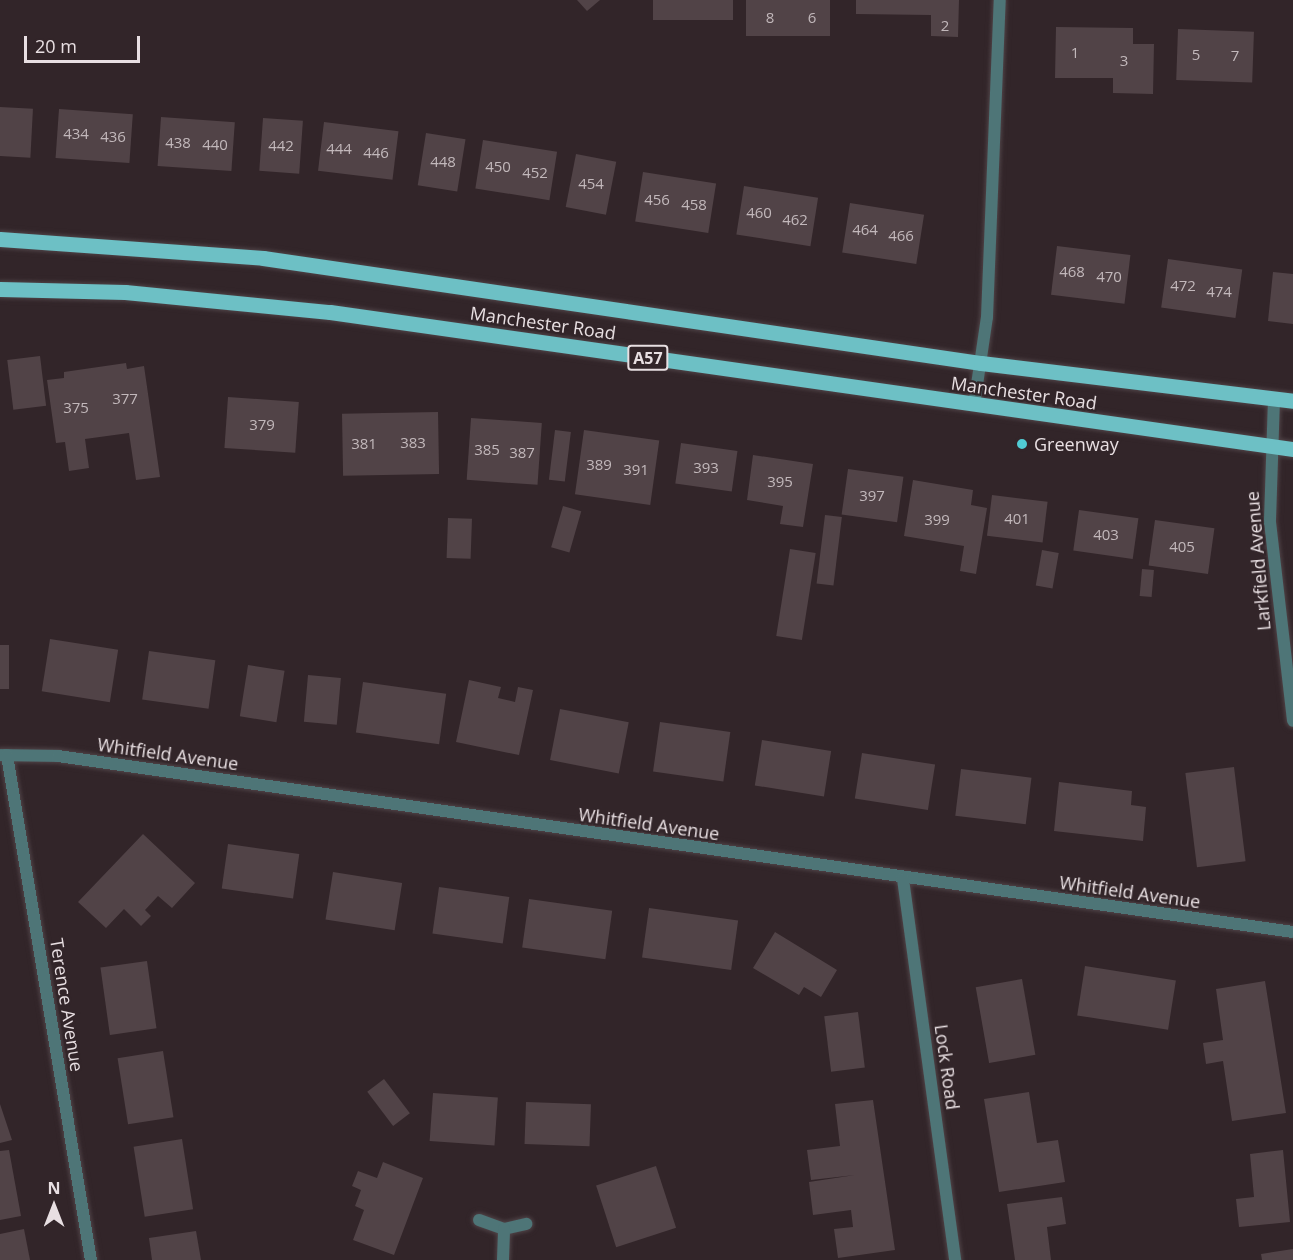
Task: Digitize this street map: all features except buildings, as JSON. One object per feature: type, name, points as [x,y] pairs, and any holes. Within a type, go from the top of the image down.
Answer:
[{"type":"main road","name":"Manchester Road","points":[[0,239],[263,258],[981,363],[1293,400]]},
{"type":"main road","name":"Manchester Road","points":[[0,289],[125,292],[330,312],[1293,449]]},
{"type":"street","points":[[974,405],[981,363],[1000,0]]},
{"type":"street","name":"Larkfield Avenue","points":[[1274,399],[1270,522],[1293,721]]},
{"type":"street","name":"Whitfield Avenue","points":[[3,755],[58,756],[903,879],[1293,932]]},
{"type":"street","name":"Terence Avenue","points":[[3,755],[91,1260]]},
{"type":"street","name":"Lock Road","points":[[903,879],[955,1260]]},
{"type":"street","points":[[479,1220],[504,1229],[526,1224]]},
{"type":"street","points":[[503,1260],[504,1229]]},
{"type":"place","name":"Greenway","points":[[1022,444]]}]
